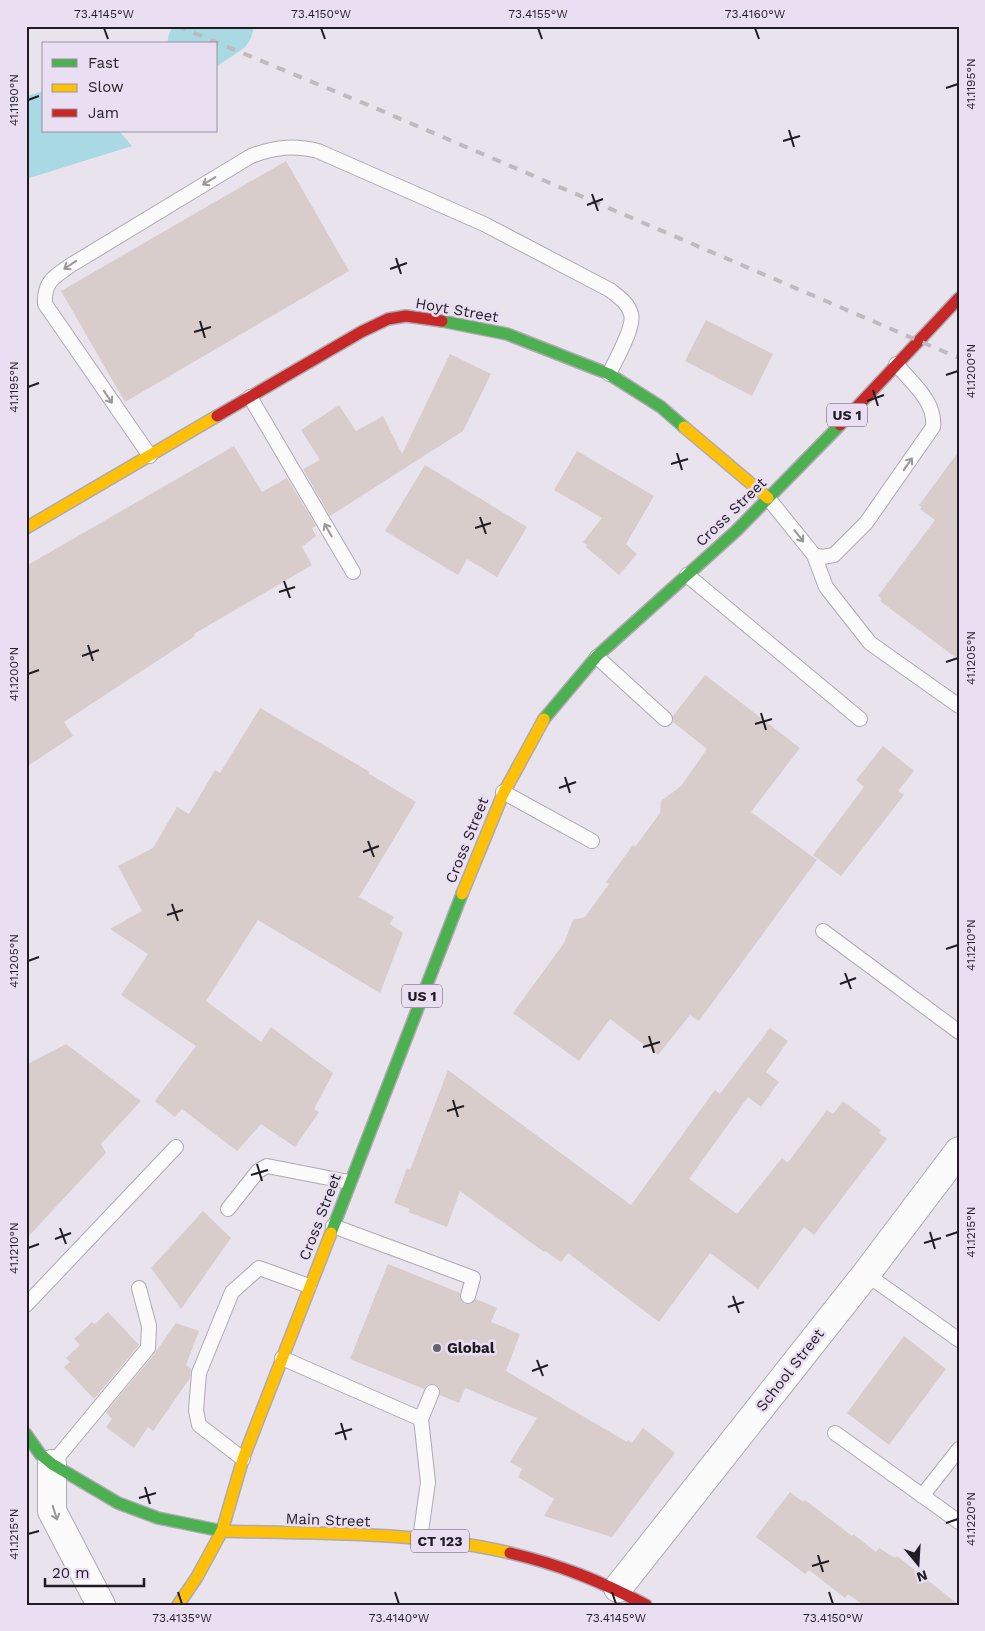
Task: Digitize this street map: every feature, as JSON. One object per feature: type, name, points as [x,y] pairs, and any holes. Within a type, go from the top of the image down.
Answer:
[{"type":"main road","name":"Cross Street","points":[[222,1531],[244,1459],[309,1286],[502,792],[537,730],[556,703],[596,657],[687,575],[768,498],[959,298]]},
{"type":"main road","name":"Hoyt Street","points":[[26,528],[361,332],[388,319],[406,316],[427,318],[507,334],[609,374],[661,407],[768,498]]},
{"type":"main road","name":"Main Street","points":[[26,1434],[40,1454],[52,1464],[118,1504],[158,1518],[222,1531],[420,1539],[478,1546],[546,1562],[618,1588],[646,1605]]},
{"type":"main road","name":"US 1","points":[[178,1605],[197,1577],[222,1531]]},
{"type":"street","name":"School Street","points":[[618,1588],[866,1274],[959,1151]]},
{"type":"street","points":[[52,1464],[52,1511],[101,1605]]},
{"type":"lane","points":[[150,456],[45,304],[45,292],[52,279],[71,264],[251,156],[272,148],[296,146],[318,151],[484,224],[610,290],[624,302],[631,316],[629,330],[609,374]]},
{"type":"lane","points":[[814,555],[822,557],[834,554],[866,523],[933,427],[934,416],[931,406],[896,364]]},
{"type":"lane","points":[[250,398],[353,572]]},
{"type":"lane","points":[[768,498],[814,555],[826,587],[870,643],[959,706]]},
{"type":"lane","points":[[687,575],[860,719]]},
{"type":"lane","points":[[596,657],[665,719]]},
{"type":"lane","points":[[502,792],[592,841]]},
{"type":"lane","points":[[823,931],[959,1032]]},
{"type":"lane","points":[[26,1305],[176,1147]]},
{"type":"lane","points":[[228,1209],[258,1171],[267,1166],[349,1182]]},
{"type":"lane","points":[[333,1226],[473,1278],[468,1296]]},
{"type":"lane","points":[[244,1459],[199,1425],[196,1410],[200,1373],[232,1292],[258,1268],[309,1286]]},
{"type":"lane","points":[[866,1274],[959,1340]]},
{"type":"lane","points":[[52,1464],[148,1348],[148,1326],[138,1288]]},
{"type":"lane","points":[[282,1358],[422,1419]]},
{"type":"lane","points":[[420,1539],[428,1482],[422,1419],[432,1392]]},
{"type":"lane","points":[[835,1433],[959,1522]]},
{"type":"lane","points":[[922,1496],[959,1449]]},
{"type":"water","points":[[42,92],[42,132],[120,132],[132,146],[26,179],[26,96]]},
{"type":"building","points":[[286,161],[349,271],[125,402],[61,291]]},
{"type":"building","points":[[706,320],[773,354],[752,396],[685,361]]},
{"type":"building","points":[[450,354],[491,374],[463,431],[330,516],[303,469],[320,460],[301,430],[339,405],[356,431],[383,416],[402,454]]},
{"type":"building","points":[[234,446],[262,492],[287,478],[316,526],[312,528],[316,536],[302,547],[312,565],[194,634],[195,636],[64,722],[73,736],[26,767],[26,566]]},
{"type":"building","points":[[577,451],[654,496],[626,544],[637,554],[619,575],[586,547],[587,545],[583,542],[602,518],[554,490]]},
{"type":"building","points":[[959,451],[959,660],[880,601],[882,599],[878,596],[935,520],[920,509],[922,507],[919,505]]},
{"type":"building","points":[[425,465],[527,527],[497,577],[467,559],[458,575],[385,531]]},
{"type":"building","points":[[705,675],[800,748],[751,812],[817,860],[699,1021],[690,1015],[658,1055],[610,1019],[579,1061],[513,1013],[564,943],[573,920],[585,917],[609,884],[606,882],[633,845],[635,847],[660,813],[661,801],[681,786],[707,749],[673,722],[673,716]]},
{"type":"building","points":[[260,708],[370,772],[368,773],[416,802],[359,897],[394,917],[390,924],[403,933],[380,993],[258,920],[206,1001],[261,1042],[271,1027],[333,1073],[314,1109],[319,1112],[295,1147],[261,1124],[237,1151],[182,1109],[175,1117],[155,1101],[196,1046],[121,995],[148,954],[110,929],[142,911],[118,866],[153,848],[177,807],[189,814],[215,770],[220,773]]},
{"type":"building","points":[[883,746],[914,771],[898,791],[904,795],[841,876],[813,855],[864,787],[856,780]]},
{"type":"building","points":[[770,1028],[788,1041],[766,1072],[779,1082],[761,1107],[748,1097],[689,1179],[737,1214],[782,1158],[787,1162],[789,1161],[827,1110],[833,1114],[843,1101],[881,1130],[879,1133],[887,1139],[814,1235],[804,1227],[758,1289],[710,1253],[659,1322],[568,1253],[561,1262],[544,1252],[460,1191],[447,1227],[408,1212],[410,1209],[394,1203],[407,1168],[410,1170],[448,1070],[631,1205],[715,1090],[720,1094]]},
{"type":"building","points":[[66,1044],[141,1101],[101,1144],[106,1153],[26,1239],[26,1065]]},
{"type":"building","points":[[203,1211],[231,1238],[181,1309],[151,1268]]},
{"type":"building","points":[[388,1264],[460,1293],[460,1299],[465,1304],[471,1304],[476,1299],[497,1308],[491,1322],[520,1334],[506,1371],[627,1442],[628,1440],[632,1443],[643,1428],[675,1453],[612,1537],[544,1516],[554,1499],[518,1477],[522,1469],[510,1462],[537,1418],[465,1388],[459,1403],[440,1395],[439,1387],[435,1384],[427,1385],[424,1389],[350,1359]]},
{"type":"building","points":[[108,1312],[139,1345],[94,1399],[64,1367],[70,1362],[66,1358],[80,1345],[74,1339],[92,1322],[95,1324]]},
{"type":"building","points":[[176,1323],[199,1331],[186,1365],[191,1369],[190,1378],[153,1431],[148,1427],[134,1448],[106,1427],[112,1419],[106,1412],[152,1357]]},
{"type":"building","points":[[904,1336],[946,1369],[889,1445],[847,1413]]},
{"type":"building","points":[[790,1492],[803,1502],[805,1500],[876,1552],[879,1548],[895,1558],[897,1556],[959,1605],[863,1605],[848,1594],[845,1598],[809,1570],[805,1574],[756,1537]]},
{"type":"waterway","points":[[200,42],[224,26]]},
{"type":"railway","points":[[177,26],[216,42]]},
{"type":"railway","points":[[218,43],[368,105],[959,358]]},
{"type":"traffic: fast","points":[[442,321],[507,334],[609,374],[661,407],[684,427]]},
{"type":"traffic: fast","points":[[544,719],[597,656],[736,531],[840,425]]},
{"type":"traffic: fast","points":[[331,1233],[462,894]]},
{"type":"traffic: fast","points":[[26,1434],[40,1454],[52,1464],[118,1503],[158,1518],[222,1531]]},
{"type":"traffic: slow","points":[[26,528],[217,416]]},
{"type":"traffic: slow","points":[[684,427],[768,498]]},
{"type":"traffic: slow","points":[[462,894],[503,794],[544,719]]},
{"type":"traffic: slow","points":[[178,1605],[197,1577],[222,1531],[243,1459],[331,1233]]},
{"type":"traffic: slow","points":[[222,1531],[330,1533],[403,1537],[475,1546],[510,1553]]},
{"type":"traffic: jam","points":[[840,425],[959,298]]},
{"type":"traffic: jam","points":[[217,416],[361,332],[388,319],[406,316],[442,321]]},
{"type":"traffic: jam","points":[[510,1553],[580,1574],[646,1605]]},
{"type":"place","name":"Global","points":[[437,1348]]}]
